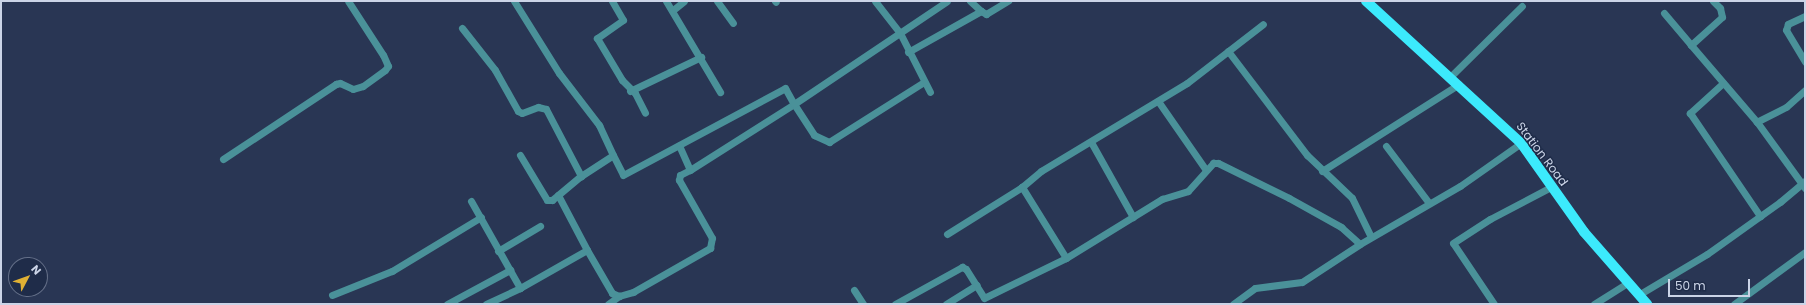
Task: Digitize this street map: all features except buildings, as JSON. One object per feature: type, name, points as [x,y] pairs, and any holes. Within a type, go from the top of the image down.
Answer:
[{"type":"main road","name":"Station Road","points":[[1368,2],[1459,84],[1521,143],[1584,232],[1640,294],[1647,304]]},
{"type":"street","points":[[223,159],[336,84],[340,83],[353,89],[363,86],[385,70],[388,66],[383,55],[348,1]]},
{"type":"street","points":[[514,1],[559,73],[595,118],[623,174],[785,88],[814,135],[829,142],[924,82]]},
{"type":"street","points":[[612,1],[623,20],[597,38],[630,91],[635,93],[645,113]]},
{"type":"street","points":[[666,1],[701,57],[720,92]]},
{"type":"street","points":[[673,10],[684,1]]},
{"type":"street","points":[[717,1],[733,23]]},
{"type":"street","points":[[875,1],[900,33],[908,52],[930,92]]},
{"type":"street","points":[[608,304],[619,296],[632,292],[703,253],[713,243],[679,180],[680,175],[794,104],[948,1]]},
{"type":"street","points":[[970,1],[986,14],[1008,1]]},
{"type":"street","points":[[1691,45],[1722,17],[1720,8],[1713,1]]},
{"type":"street","points":[[1450,77],[1522,6]]},
{"type":"street","points":[[908,52],[981,11]]},
{"type":"street","points":[[1640,294],[1708,254],[1804,184],[1757,122],[1722,83],[1664,13]]},
{"type":"street","points":[[1805,16],[1788,24],[1786,30],[1805,62]]},
{"type":"street","points":[[947,234],[1022,187],[1041,171],[1092,142],[1158,101],[1263,24]]},
{"type":"street","points":[[462,28],[495,70],[518,111],[522,113],[538,107],[546,109],[581,176]]},
{"type":"street","points":[[1228,51],[1322,171],[1352,198],[1371,237]]},
{"type":"street","points":[[630,91],[701,57]]},
{"type":"street","points":[[1722,83],[1690,113],[1760,216]]},
{"type":"street","points":[[1322,171],[1459,84]]},
{"type":"street","points":[[1757,122],[1786,107],[1805,90]]},
{"type":"street","points":[[1158,101],[1206,170]]},
{"type":"street","points":[[1092,142],[1133,217]]},
{"type":"street","points":[[1233,304],[1255,288],[1302,282],[1371,237],[1460,186],[1521,143]]},
{"type":"street","points":[[679,145],[690,170]]},
{"type":"street","points":[[1386,146],[1429,203]]},
{"type":"street","points":[[520,155],[542,195],[549,201],[581,176],[613,155]]},
{"type":"street","points":[[895,304],[962,267],[966,269],[985,301],[1066,258],[1162,199],[1188,192],[1213,163],[1218,163],[1341,227],[1360,244]]},
{"type":"street","points":[[1022,187],[1066,258]]},
{"type":"street","points":[[1494,304],[1453,243],[1490,219],[1551,187]]},
{"type":"street","points":[[558,195],[612,293],[619,296]]},
{"type":"street","points":[[471,201],[520,288]]},
{"type":"street","points":[[332,295],[392,271],[481,217]]},
{"type":"street","points":[[498,251],[540,226]]},
{"type":"street","points":[[486,304],[520,288],[587,250]]},
{"type":"street","points":[[1734,304],[1805,252]]},
{"type":"street","points":[[447,304],[510,270]]},
{"type":"street","points":[[1594,304],[1629,282]]},
{"type":"street","points":[[946,304],[976,284]]},
{"type":"street","points":[[854,290],[863,304]]}]
